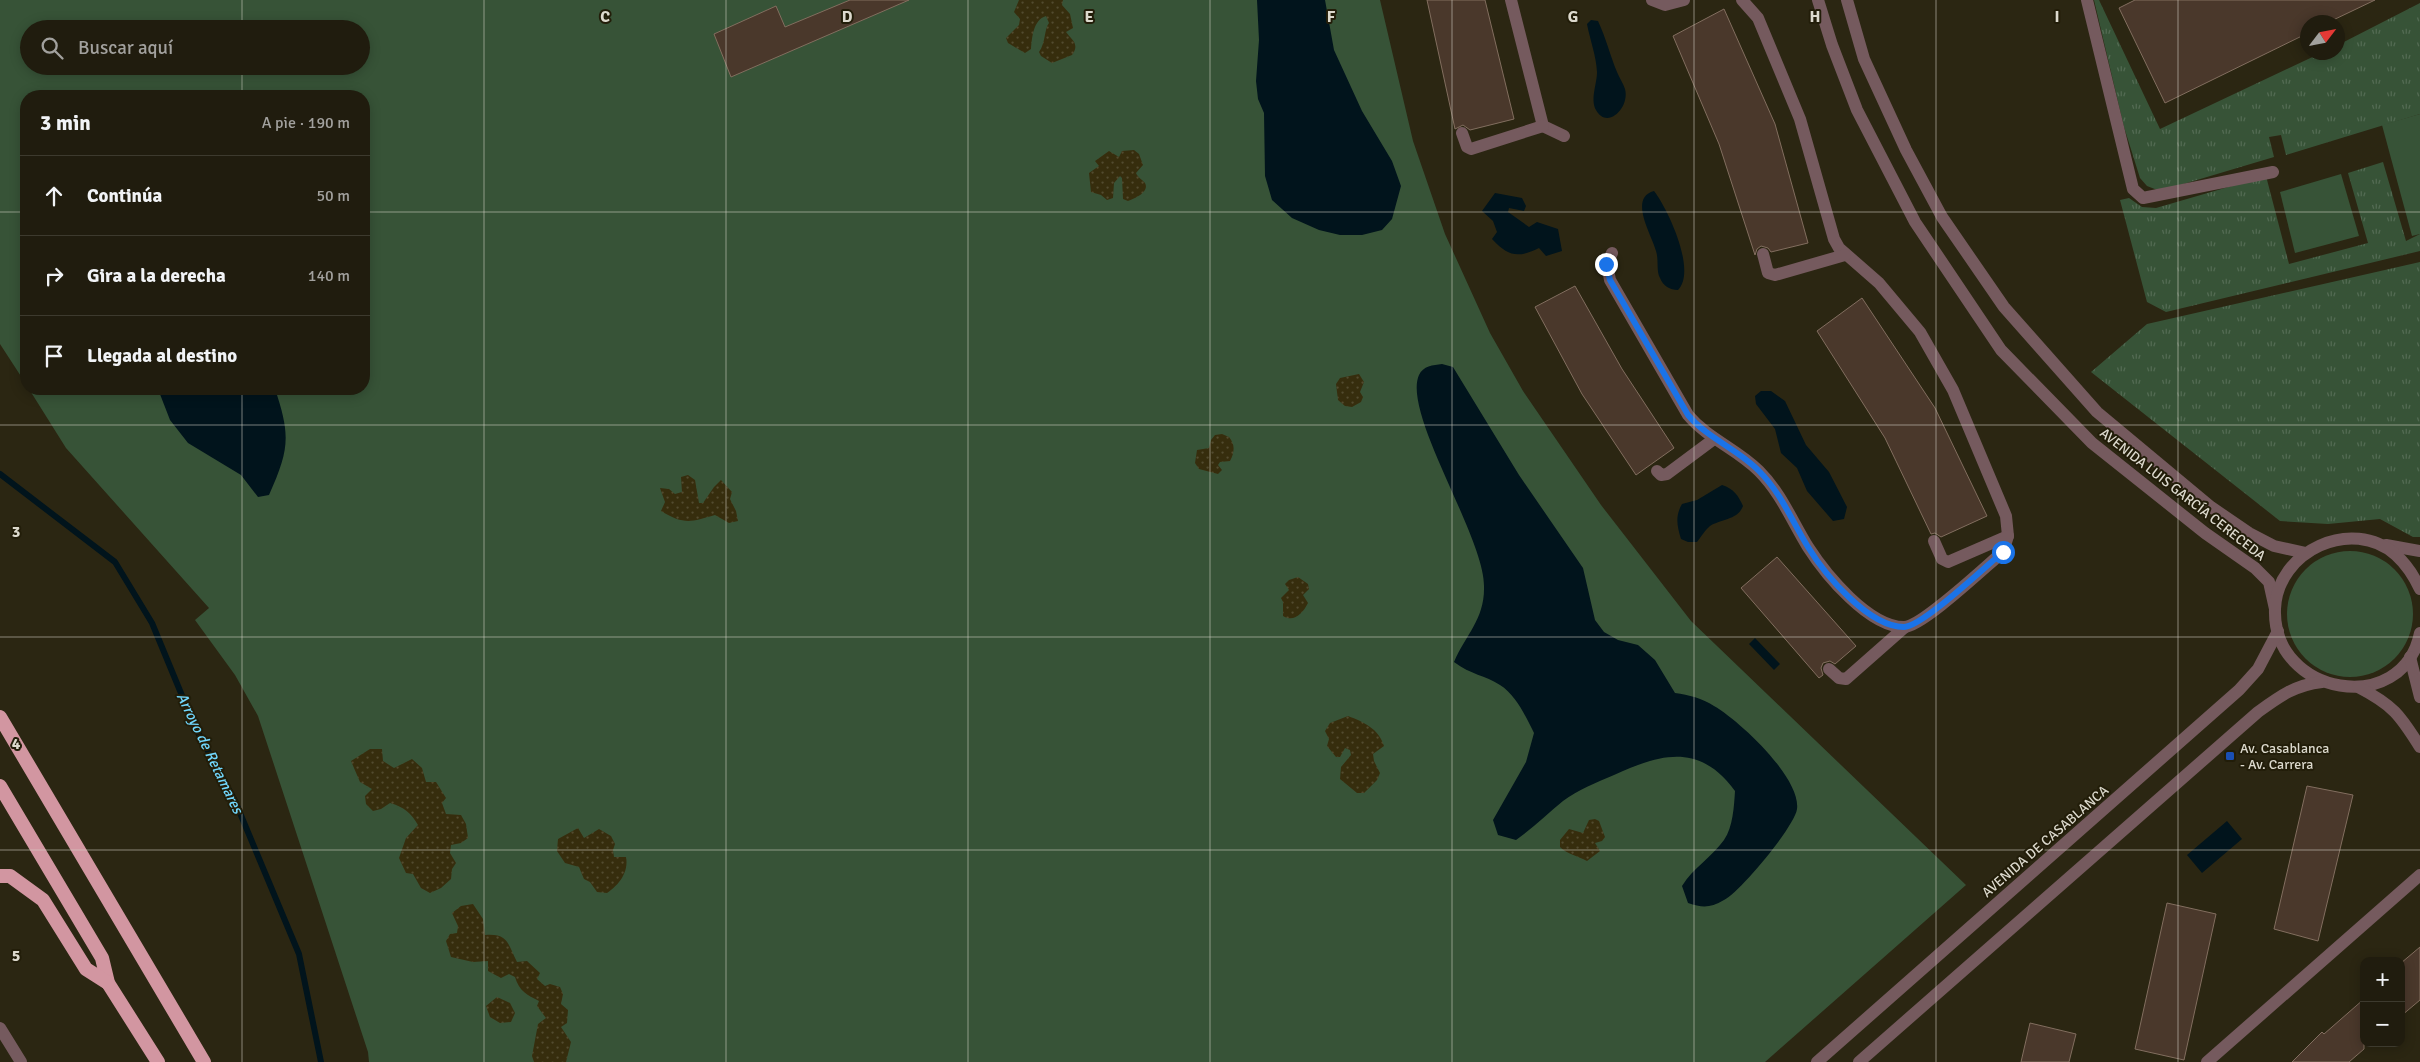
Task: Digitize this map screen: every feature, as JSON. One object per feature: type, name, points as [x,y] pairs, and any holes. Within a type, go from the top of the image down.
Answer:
[{"type":"highway","points":[[0,717],[204,1062]]},
{"type":"highway","points":[[0,786],[102,958],[108,983],[158,1062]]},
{"type":"highway","points":[[0,876],[10,876],[43,900],[86,969],[108,983]]},
{"type":"street","points":[[1512,0],[1543,126]]},
{"type":"street","points":[[1652,0],[1665,5],[1684,0]]},
{"type":"street","points":[[1742,0],[1758,18],[1800,119],[1834,238],[1845,254],[1879,283],[1920,332],[1953,390],[2006,516],[2008,536],[2003,552],[1922,620],[1905,627],[1846,679],[1839,678],[1829,669]]},
{"type":"street","name":"AVENIDA LUIS GARCÍA CERECEDA","points":[[1818,0],[1832,45],[1857,110],[1915,222],[2001,350],[2092,443],[2205,532],[2255,568],[2269,582],[2278,631],[2287,653],[2302,670],[2322,682]]},
{"type":"street","name":"AVENIDA LUIS GARCÍA CERECEDA","points":[[1847,0],[1864,59],[1906,150],[1942,217],[2004,307],[2097,412],[2211,507],[2249,533],[2274,546],[2306,553]]},
{"type":"street","points":[[2087,0],[2133,189],[2144,198],[2273,172]]},
{"type":"street","points":[[1462,132],[1467,147],[1471,149],[1543,126],[1564,136]]},
{"type":"street","points":[[1612,253],[1606,264],[1610,280],[1688,415],[1700,429],[1758,470],[1773,487],[1816,559],[1848,595],[1875,619],[1905,627]]},
{"type":"street","points":[[1763,254],[1768,273],[1775,275],[1845,254]]},
{"type":"street","points":[[1657,471],[1661,475],[1668,474],[1714,439]]},
{"type":"street","points":[[1934,541],[1942,559],[1948,562],[2008,536]]},
{"type":"street","points":[[2275,609],[2280,587],[2290,568],[2306,553],[2325,542],[2347,538],[2420,551]]},
{"type":"street","points":[[2376,543],[2396,554],[2411,570],[2420,589]]},
{"type":"street","name":"AVENIDA DE CASABLANCA","points":[[1817,1062],[2239,690],[2258,669],[2278,631]]},
{"type":"street","points":[[1858,1062],[2258,712],[2279,696],[2303,684],[2322,682],[2340,687],[2358,687],[2384,679],[2396,672],[2410,657],[2420,633]]},
{"type":"street","points":[[2410,657],[2420,697]]},
{"type":"street","points":[[2358,687],[2390,706],[2406,723],[2420,747]]},
{"type":"street","points":[[2207,1062],[2420,875]]},
{"type":"street","points":[[0,1028],[21,1062]]},
{"type":"green space","points":[[0,0],[1380,0],[1413,141],[1445,234],[1490,333],[1523,391],[1601,505],[1691,621],[1966,885],[1765,1062],[369,1062],[368,1052],[258,716],[235,675],[195,620],[209,608],[66,448],[33,395],[370,395],[370,90],[20,90],[20,375],[0,344]]},
{"type":"green space","points":[[2094,0],[2099,0],[2160,129],[2306,60],[2345,60],[2345,41],[2420,3],[2420,114],[2286,155],[2281,135],[2269,137],[2274,157],[2160,191],[2147,186],[2140,178],[2124,127]]},
{"type":"green space","points":[[2420,114],[2420,234],[2412,236],[2382,125]]},
{"type":"green space","points":[[2383,162],[2406,241],[2420,234],[2420,251],[2166,312],[2147,302],[2120,200],[2129,198],[2142,207],[2156,208],[2266,176],[2289,264],[2368,243],[2348,173]]},
{"type":"green space","points":[[2341,174],[2359,236],[2295,253],[2280,192]]},
{"type":"green space","points":[[2420,262],[2420,537],[2413,537],[2380,519],[2328,524],[2280,521],[2091,372],[2147,324]]},
{"type":"green space","points":[[2350,551],[2374,556],[2395,569],[2408,590],[2413,614],[2408,638],[2395,659],[2374,672],[2350,677],[2326,672],[2305,659],[2292,638],[2287,614],[2292,590],[2305,569],[2326,556]]},
{"type":"sand","points":[[1019,0],[1063,0],[1062,5],[1070,14],[1073,28],[1066,32],[1075,45],[1072,55],[1052,63],[1041,56],[1039,52],[1049,23],[1046,16],[1038,21],[1036,25],[1031,49],[1025,53],[1008,43],[1006,38],[1019,25],[1020,19],[1014,12]]},
{"type":"sand","points":[[1134,150],[1139,154],[1143,165],[1136,173],[1145,183],[1146,186],[1143,192],[1128,201],[1123,199],[1122,178],[1120,176],[1114,183],[1113,198],[1107,200],[1101,195],[1091,192],[1089,173],[1099,166],[1095,161],[1109,151],[1119,157],[1122,151]]},
{"type":"sand","points":[[1359,374],[1364,382],[1360,392],[1363,397],[1361,402],[1352,407],[1345,406],[1338,400],[1336,384],[1340,378]]},
{"type":"sand","points":[[1222,434],[1229,437],[1233,445],[1233,454],[1230,461],[1220,462],[1218,465],[1222,470],[1218,474],[1199,469],[1195,463],[1197,450],[1209,448],[1211,440],[1215,435]]},
{"type":"sand","points":[[688,475],[695,480],[699,503],[703,503],[721,480],[732,492],[730,499],[736,511],[738,521],[729,523],[715,515],[688,521],[676,519],[661,511],[665,502],[660,488],[669,489],[675,494],[682,492],[681,477]]},
{"type":"sand","points":[[1298,577],[1308,584],[1309,589],[1303,595],[1308,603],[1298,616],[1287,618],[1283,616],[1283,602],[1281,598],[1289,590],[1285,584],[1289,580]]},
{"type":"sand","points":[[1348,716],[1375,731],[1384,746],[1373,754],[1380,773],[1377,780],[1364,793],[1357,793],[1340,779],[1341,767],[1351,755],[1350,750],[1345,748],[1340,757],[1336,757],[1327,746],[1329,739],[1325,731],[1330,723]]},
{"type":"sand","points":[[370,749],[382,749],[383,761],[394,768],[412,759],[422,768],[426,782],[436,782],[446,798],[442,803],[446,814],[461,815],[466,824],[468,838],[461,843],[451,845],[450,853],[456,863],[452,869],[451,879],[441,888],[430,893],[421,888],[413,874],[406,873],[399,858],[406,838],[418,825],[413,817],[399,806],[390,803],[381,809],[373,811],[366,804],[365,796],[372,789],[360,782],[351,761]]},
{"type":"sand","points":[[1595,819],[1599,821],[1605,837],[1602,841],[1595,843],[1600,851],[1587,861],[1560,847],[1560,840],[1569,829],[1583,833],[1589,820]]},
{"type":"sand","points":[[578,828],[584,838],[599,829],[611,836],[615,844],[613,850],[614,857],[626,857],[627,863],[622,878],[607,893],[597,892],[590,882],[584,879],[579,867],[565,863],[557,851],[558,839]]},
{"type":"sand","points":[[473,904],[483,919],[485,935],[503,938],[507,941],[517,962],[527,961],[540,973],[537,979],[545,986],[550,984],[560,987],[563,994],[561,1004],[568,1010],[567,1023],[561,1027],[571,1042],[566,1062],[534,1062],[532,1056],[538,1024],[546,1018],[537,1006],[539,1001],[524,992],[515,977],[509,974],[501,978],[488,971],[488,961],[473,962],[451,957],[446,941],[450,934],[457,933],[458,926],[452,913],[461,906]]},
{"type":"sand","points":[[497,997],[510,1003],[515,1013],[511,1022],[500,1023],[490,1017],[486,1006]]},
{"type":"water","points":[[1257,0],[1325,0],[1334,50],[1362,111],[1392,161],[1401,186],[1392,219],[1382,230],[1362,235],[1340,235],[1319,230],[1292,218],[1272,200],[1265,176],[1264,113],[1258,99],[1256,81],[1259,40]]},
{"type":"water","points":[[1591,20],[1598,21],[1625,89],[1626,96],[1621,109],[1611,117],[1606,118],[1601,116],[1594,106],[1597,72],[1587,24]]},
{"type":"water","points":[[1654,191],[1673,225],[1682,255],[1683,281],[1678,290],[1667,287],[1661,281],[1656,251],[1644,218],[1643,201],[1646,195]]},
{"type":"water","points":[[1495,193],[1522,198],[1526,206],[1524,211],[1509,208],[1508,212],[1529,227],[1537,222],[1558,229],[1562,251],[1546,256],[1539,248],[1525,253],[1514,254],[1498,245],[1492,239],[1497,232],[1493,221],[1482,211]]},
{"type":"water","points":[[1442,364],[1453,367],[1519,475],[1583,568],[1595,620],[1604,632],[1618,640],[1638,645],[1655,660],[1675,693],[1705,701],[1725,713],[1767,751],[1789,782],[1796,796],[1797,809],[1794,817],[1777,843],[1754,872],[1732,894],[1719,903],[1710,906],[1698,906],[1688,903],[1682,886],[1727,835],[1732,816],[1735,791],[1722,776],[1708,765],[1694,759],[1664,758],[1632,767],[1588,786],[1569,797],[1516,840],[1498,835],[1493,820],[1526,762],[1534,733],[1520,707],[1506,689],[1466,670],[1454,662],[1478,617],[1484,586],[1481,564],[1432,445],[1422,417],[1417,393],[1421,372],[1429,366]]},
{"type":"water","points":[[1761,391],[1771,391],[1785,401],[1806,445],[1829,472],[1847,507],[1844,519],[1833,521],[1807,491],[1797,468],[1781,453],[1775,429],[1756,404],[1755,396]]},
{"type":"water","points":[[160,395],[277,395],[284,419],[286,443],[281,466],[269,495],[258,497],[241,475],[188,443],[170,420]]},
{"type":"water","points":[[1722,485],[1730,488],[1737,496],[1743,506],[1741,511],[1733,517],[1710,526],[1697,542],[1688,542],[1681,539],[1677,521],[1682,504],[1697,500]]},
{"type":"water","points":[[1755,638],[1780,664],[1774,670],[1749,644]]},
{"type":"water","points":[[2227,821],[2242,839],[2202,873],[2187,855]]},
{"type":"building","points":[[850,0],[909,0],[731,77],[714,34],[776,6],[785,27]]},
{"type":"building","points":[[1427,0],[1485,0],[1514,119],[1470,130],[1463,125],[1455,129]]},
{"type":"building","points":[[2135,0],[2375,0],[2344,15],[2300,15],[2300,37],[2165,103],[2119,8]]},
{"type":"building","points":[[1724,9],[1775,124],[1808,243],[1771,252],[1768,248],[1761,246],[1757,249],[1755,255],[1719,144],[1673,36]]},
{"type":"building","points":[[1575,286],[1622,369],[1674,448],[1636,475],[1582,394],[1535,307]]},
{"type":"building","points":[[1862,298],[1935,408],[1987,516],[1941,537],[1935,533],[1931,534],[1885,438],[1817,331]]},
{"type":"building","points":[[1777,557],[1856,646],[1835,664],[1830,661],[1823,663],[1821,668],[1823,675],[1819,678],[1741,588]]},
{"type":"building","points":[[2307,786],[2353,795],[2318,941],[2274,929]]},
{"type":"building","points":[[2167,903],[2216,914],[2184,1060],[2135,1049]]},
{"type":"building","points":[[2420,947],[2420,1000],[2405,1013],[2405,1002],[2405,960]]},
{"type":"building","points":[[2360,1002],[2360,1047],[2364,1047],[2364,1049],[2349,1062],[2292,1062],[2322,1032],[2324,1034]]},
{"type":"building","points":[[2030,1023],[2076,1034],[2069,1062],[2021,1062]]},
{"type":"waterway","name":"Arroyo de Retamares","points":[[0,474],[115,562],[152,623],[195,727],[235,801],[299,954],[321,1062]]},
{"type":"place","name":"Av. Casablanca - Av. Carrera","points":[[2230,756]]},
{"type":"route","points":[[1606,264],[1610,280],[1688,415],[1700,429],[1734,451],[1758,470],[1773,487],[1816,559],[1848,595],[1875,619],[1905,627],[1922,620],[2003,552]]}]
